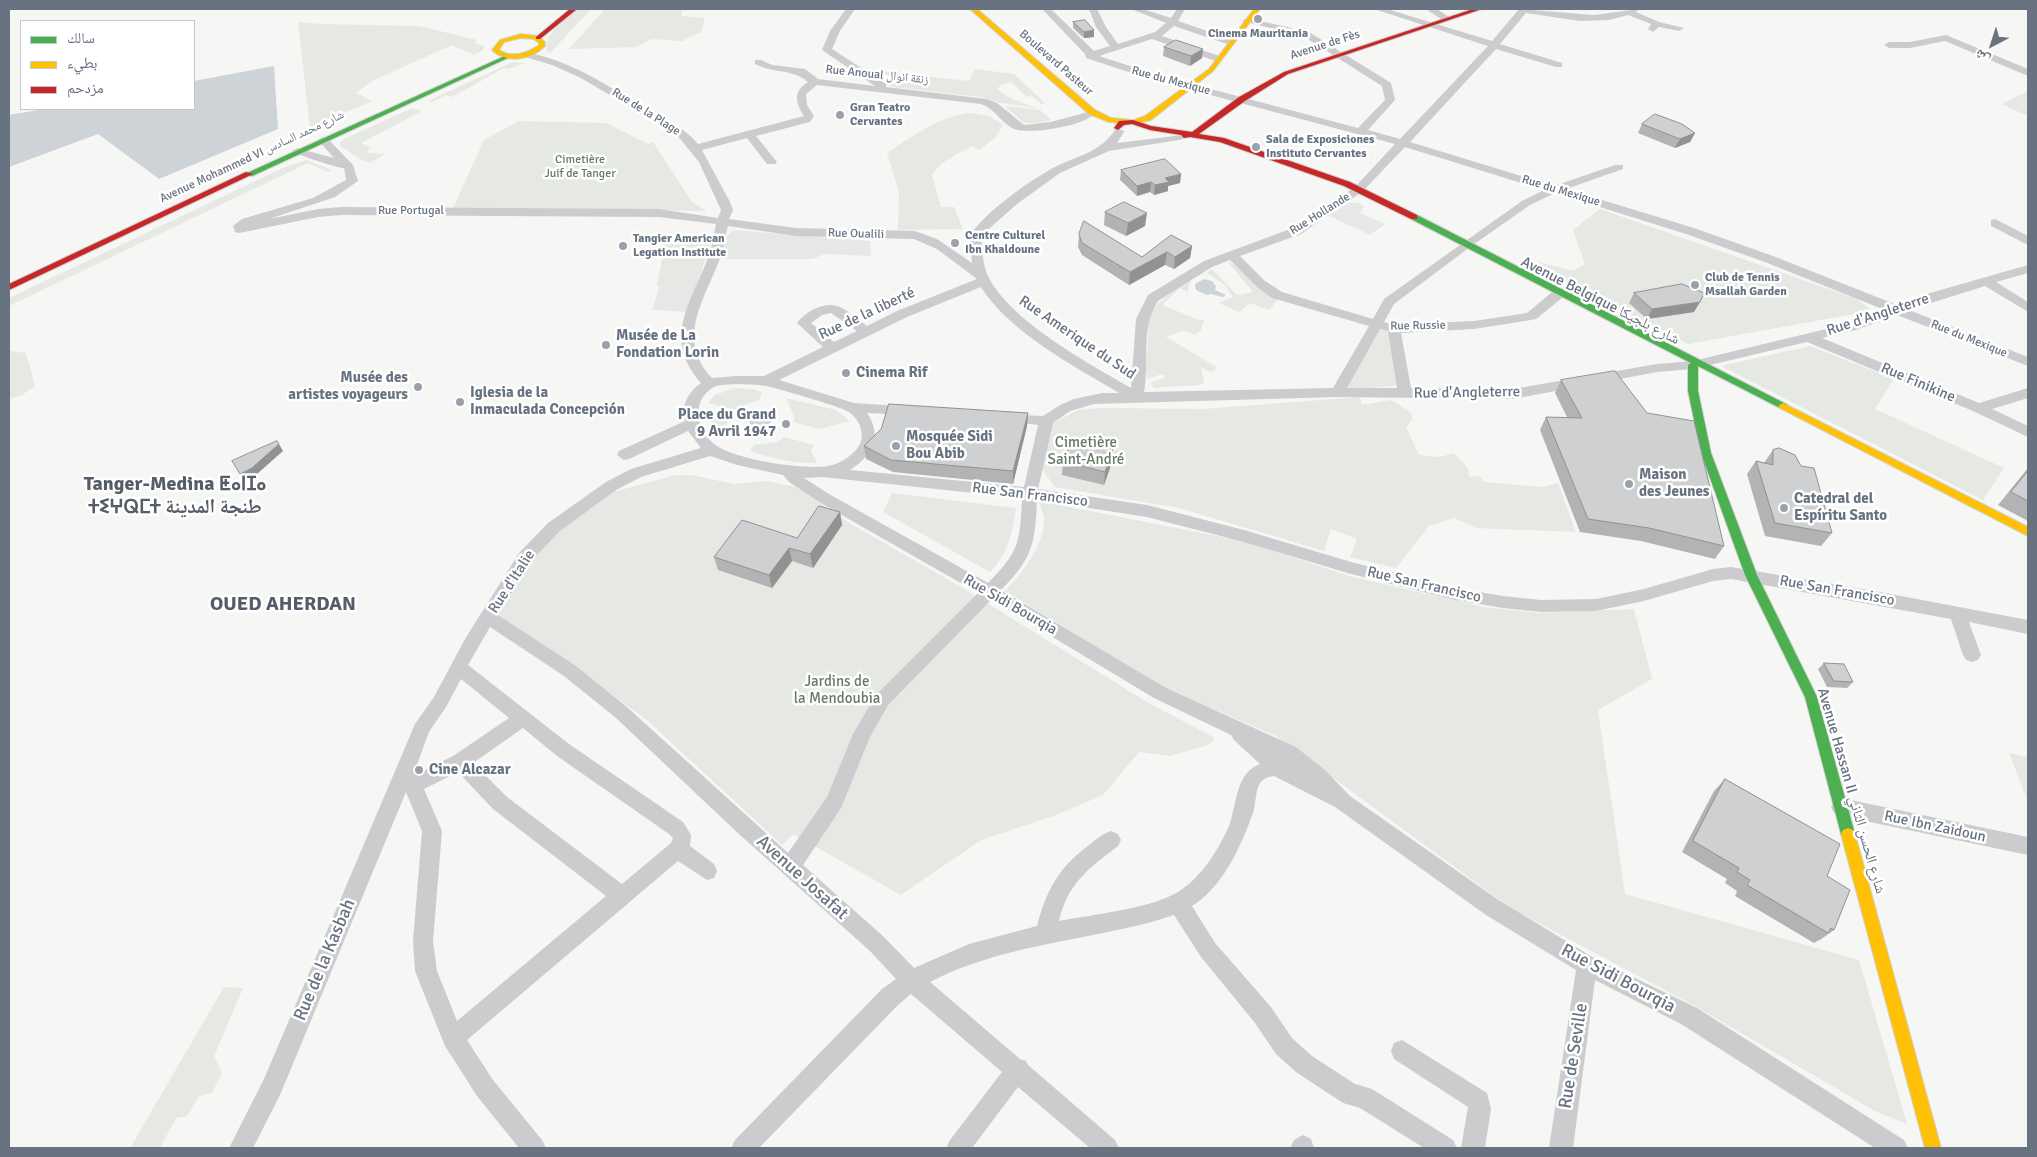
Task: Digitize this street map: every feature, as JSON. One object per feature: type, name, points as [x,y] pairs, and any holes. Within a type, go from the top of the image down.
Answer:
[{"type":"main road","points":[[538,44],[525,36],[562,9]]},
{"type":"main road","points":[[495,50],[498,54],[509,56],[524,55],[574,9]]},
{"type":"main road","points":[[966,9],[1091,117]]},
{"type":"main road","name":"Boulevard Pasteur","points":[[973,9],[1092,112],[1109,120],[1138,128]]},
{"type":"main road","points":[[1118,130],[1120,125],[1138,128],[1148,118],[1211,70],[1230,42],[1257,9]]},
{"type":"main road","name":"Avenue de Fès","points":[[1194,134],[1242,99],[1286,73],[1479,9]]},
{"type":"main road","name":"Avenue Mohammed VI شارع محمد السادس","points":[[9,279],[474,64],[495,50],[497,45],[505,40],[525,36]]},
{"type":"main road","name":"Avenue Mohammed VI شارع محمد السادس","points":[[9,287],[297,151],[509,56]]},
{"type":"main road","name":"Boulevard Pasteur","points":[[1091,117],[1129,136],[1138,128]]},
{"type":"main road","name":"Avenue Belgique شارع بلجيكا","points":[[1138,128],[1194,134],[1234,144],[1266,154],[1356,191],[2028,532]]},
{"type":"main road","name":"Avenue Belgique شارع بلجيكا","points":[[1138,128],[1248,152],[1356,191]]},
{"type":"main road","points":[[1179,137],[1194,134]]},
{"type":"main road","name":"Avenue Belgique شارع بلجيكا","points":[[1466,246],[1556,295],[1697,364],[2028,540]]},
{"type":"main road","name":"Avenue Hassan II شارع الحسن الثاني","points":[[1697,364],[1693,391],[1706,453],[1751,575],[1811,697],[1933,1148]]},
{"type":"street","points":[[850,9],[827,46],[832,54],[888,90]]},
{"type":"street","name":"Rue du Mexique","points":[[1046,9],[1093,54],[1089,56],[1094,60],[1403,143],[1736,246],[2028,362]]},
{"type":"street","points":[[1093,9],[1115,47]]},
{"type":"street","points":[[1135,9],[1230,42]]},
{"type":"street","points":[[1093,54],[1153,36],[1173,22],[1181,9]]},
{"type":"street","points":[[1378,9],[1559,65]]},
{"type":"street","points":[[1431,9],[1447,19]]},
{"type":"street","points":[[1524,9],[1582,17],[1632,10],[1654,26],[1678,28]]},
{"type":"street","name":"Rue Hollande","points":[[1136,397],[1141,380],[1142,317],[1146,307],[1153,298],[1204,266],[1231,254],[1297,231],[1356,191],[1493,46],[1524,9]]},
{"type":"street","points":[[1247,21],[1306,34],[1337,56],[1387,85],[1390,89],[1390,100],[1361,131]]},
{"type":"street","points":[[1153,36],[1219,59]]},
{"type":"street","points":[[1889,45],[1910,44],[1946,38],[2028,73]]},
{"type":"street","points":[[538,44],[550,60]]},
{"type":"street","points":[[524,55],[550,60]]},
{"type":"street","name":"Rue de la Plage","points":[[550,60],[621,96],[686,137],[724,201],[727,210],[721,223],[718,246],[687,329],[686,342],[690,357],[695,367],[709,384]]},
{"type":"street","points":[[758,62],[770,68],[801,71],[815,82]]},
{"type":"street","name":"Rue Anoual زنقة انوال","points":[[694,148],[806,120],[809,116],[802,104],[801,94],[805,88],[815,82],[988,102],[996,106],[1016,126],[1023,129],[1091,117]]},
{"type":"street","points":[[982,278],[976,236],[982,226],[1052,173],[1107,148],[1138,128]]},
{"type":"street","points":[[1107,148],[1118,130]]},
{"type":"street","points":[[750,135],[771,162]]},
{"type":"street","points":[[1107,148],[1179,137]]},
{"type":"street","points":[[323,140],[348,167],[348,171]]},
{"type":"street","points":[[297,151],[328,159],[348,171]]},
{"type":"street","points":[[1337,392],[1384,308],[1395,296],[1526,203],[1555,189],[1619,167]]},
{"type":"street","name":"Rue Portugal","points":[[348,171],[352,181],[335,194],[246,222],[238,228],[243,230],[318,212],[341,211],[578,214],[659,213],[721,223]]},
{"type":"street","name":"Rue Oualili","points":[[721,223],[803,233],[914,235],[950,252],[982,278]]},
{"type":"street","points":[[1995,223],[2028,241]]},
{"type":"street","name":"Rue Russie","points":[[1231,254],[1261,284],[1277,295],[1376,325],[1394,328],[1474,325],[1524,318],[1535,314],[1556,295]]},
{"type":"street","name":"Rue d'Angleterre","points":[[1046,421],[1052,416],[1081,402],[1102,398],[1337,392],[1512,394],[1657,368],[1697,364],[1852,327],[1896,310],[1986,281],[2028,270]]},
{"type":"street","name":"Rue de la liberté","points":[[766,381],[866,331],[982,278]]},
{"type":"street","name":"Rue Amerique du Sud","points":[[982,278],[1000,303],[1018,320],[1136,397]]},
{"type":"street","points":[[1986,281],[2028,308]]},
{"type":"street","points":[[832,348],[806,326],[804,323],[806,320],[821,311],[834,309],[866,331]]},
{"type":"street","points":[[1394,328],[1405,394]]},
{"type":"street","name":"Rue Finikine","points":[[1807,337],[1978,408],[2028,432]]},
{"type":"street","points":[[853,408],[864,417],[869,429],[865,447],[852,461],[822,472],[789,472],[732,458],[712,450],[692,423],[690,406],[694,398],[709,384],[736,380],[766,381],[853,408],[921,411]]},
{"type":"street","points":[[1978,408],[2028,393]]},
{"type":"street","points":[[790,867],[834,802],[862,734],[882,700],[1011,570],[1022,554],[1028,534],[1030,494],[1046,421],[987,416]]},
{"type":"street","points":[[624,455],[692,423]]},
{"type":"street","name":"Rue d'Italie","points":[[410,777],[421,729],[440,702],[458,667],[524,557],[554,527],[628,477],[712,450]]},
{"type":"street","name":"Rue Sidi Bourqia","points":[[789,472],[794,478],[824,498],[989,591],[1160,693],[1289,753],[1319,777],[1344,802],[1493,908],[1587,965],[1689,1016],[1896,1148]]},
{"type":"street","name":"Rue San Francisco","points":[[822,472],[1030,494],[1148,511],[1244,536],[1351,568],[1455,594],[1503,602],[1541,606],[1596,605],[1644,595],[1713,575],[1751,575],[2028,627]]},
{"type":"street","points":[[1958,613],[1972,655]]},
{"type":"street","name":"Avenue Josafat","points":[[489,618],[570,671],[622,713],[877,944],[912,980],[1018,1069],[1107,1148]]},
{"type":"street","points":[[453,1038],[622,898],[678,849],[682,836],[676,828],[522,719],[458,667]]},
{"type":"street","points":[[522,719],[460,762],[410,777],[432,831],[432,852],[424,921],[423,956],[442,1015],[453,1038],[485,1088],[534,1148]]},
{"type":"street","name":"Rue Sidi Bourqia","points":[[1236,730],[1276,768],[1310,788],[1344,802]]},
{"type":"street","points":[[460,762],[500,803],[622,898]]},
{"type":"street","points":[[743,1148],[890,997],[912,980],[970,955],[1045,935],[1099,925],[1178,903],[1199,886],[1223,859],[1243,812],[1253,779],[1263,770],[1276,768]]},
{"type":"street","name":"Rue de la Kasbah","points":[[240,1148],[272,1087],[410,777]]},
{"type":"street","name":"Rue Ibn Zaidoun","points":[[1841,807],[2028,846]]},
{"type":"street","points":[[1045,935],[1056,898],[1064,882],[1086,859],[1111,840]]},
{"type":"street","points":[[678,849],[707,871]]},
{"type":"street","points":[[1178,903],[1214,957],[1263,1015],[1284,1046],[1304,1064],[1352,1095],[1364,1097],[1444,1148]]},
{"type":"street","name":"Rue de Seville","points":[[1561,1148],[1587,965]]},
{"type":"street","points":[[1402,1050],[1479,1101],[1480,1108],[1473,1148]]},
{"type":"street","points":[[958,1148],[1018,1069]]},
{"type":"shaded area","points":[[274,66],[278,129],[159,179],[98,134],[9,167],[9,115],[38,110],[195,110],[195,81]]},
{"type":"shaded area","points":[[2028,91],[2028,116],[2001,104]]},
{"type":"shaded area","points":[[1347,202],[1359,203],[1364,207],[1360,213],[1385,224],[1370,235],[1327,215]]},
{"type":"shaded area","points":[[734,230],[870,241],[871,256],[825,254],[812,259],[718,259],[725,238]]},
{"type":"shaded area","points":[[1204,279],[1212,281],[1216,286],[1215,290],[1226,295],[1223,297],[1207,295],[1196,290],[1195,284]]},
{"type":"shaded area","points":[[660,286],[696,287],[688,312],[652,310]]},
{"type":"shaded area","points":[[762,415],[771,419],[770,427],[759,431],[750,428],[749,421]]},
{"type":"green space","points":[[578,9],[591,9],[550,53],[546,50],[549,37],[562,22]]},
{"type":"green space","points":[[605,9],[683,9],[681,16],[705,18],[701,32],[682,41],[652,39],[636,47],[569,49]]},
{"type":"green space","points":[[298,22],[419,26],[477,40],[474,43],[484,46],[483,50],[474,55],[452,45],[372,81],[356,93],[372,101],[310,127]]},
{"type":"green space","points":[[513,62],[525,63],[508,69],[504,68],[452,97],[446,95],[432,102],[428,101]]},
{"type":"green space","points":[[975,69],[1014,74],[1045,103],[1041,104],[1032,96],[1027,97],[1011,82],[1002,84],[997,89],[1012,99],[1037,108],[1001,103],[981,97],[893,87],[885,84],[895,79],[880,71],[969,81]]},
{"type":"green space","points":[[1005,106],[1040,110],[1051,120],[1038,123],[1024,123]]},
{"type":"green space","points":[[412,108],[422,111],[361,143],[370,147],[369,153],[385,154],[370,163],[358,158],[339,145],[342,140]]},
{"type":"green space","points":[[971,113],[989,116],[1003,125],[995,138],[979,150],[973,146],[956,155],[940,165],[932,175],[941,207],[954,207],[963,229],[898,230],[899,192],[887,153],[938,122]]},
{"type":"green space","name":"Cimetière Juif de Tanger","points":[[519,121],[606,123],[648,144],[653,142],[692,202],[707,211],[453,208],[484,140]]},
{"type":"green space","points":[[306,160],[332,170],[328,172],[308,163],[9,306],[9,298],[283,168]]},
{"type":"green space","name":"Club de Tennis Msallah Garden","points":[[1600,209],[1857,299],[1870,309],[1854,314],[1688,344],[1535,267],[1538,262],[1574,271],[1585,264],[1573,230]]},
{"type":"green space","points":[[666,237],[713,237],[696,287],[657,286]]},
{"type":"green space","points":[[1228,262],[1240,267],[1279,298],[1269,310],[1250,303],[1239,312],[1219,303],[1233,297],[1225,285],[1207,273],[1212,269],[1237,295],[1253,292]]},
{"type":"green space","points":[[1190,281],[1188,292],[1180,288],[1162,305],[1199,320],[1204,320],[1201,330],[1195,335],[1184,330],[1166,337],[1218,368],[1211,372],[1201,367],[1204,383],[1199,385],[1154,388],[1150,383],[1166,377],[1162,374],[1148,379],[1146,371],[1150,311],[1167,296]]},
{"type":"green space","points":[[1379,330],[1387,330],[1392,340],[1399,385],[1337,392]]},
{"type":"green space","points":[[1810,346],[1894,379],[1875,409],[2004,468],[1983,500],[1721,366]]},
{"type":"green space","points":[[9,351],[26,353],[35,386],[22,395],[9,399]]},
{"type":"green space","points":[[735,388],[753,389],[762,393],[759,400],[744,405],[739,411],[708,403],[715,395]]},
{"type":"green space","name":"Cimetière Saint-André","points":[[1360,397],[1362,405],[1391,400],[1410,412],[1413,419],[1406,427],[1419,455],[1440,457],[1454,453],[1468,468],[1469,477],[1480,476],[1484,482],[1542,487],[1558,483],[1576,532],[1476,528],[1454,518],[1429,526],[1396,568],[1350,557],[1357,539],[1331,529],[1324,551],[1179,508],[1055,487],[1041,468],[1050,425],[1078,410],[1103,408],[1203,409]]},
{"type":"green space","points":[[786,398],[836,410],[850,421],[819,429],[793,422],[795,418]]},
{"type":"green space","points":[[708,415],[727,420],[727,430],[732,435],[725,439],[714,428]]},
{"type":"green space","points":[[784,437],[814,445],[811,451],[817,463],[791,461],[750,451],[754,445],[777,442]]},
{"type":"green space","name":"Jardins de la Mendoubia","points":[[676,475],[691,475],[734,484],[766,481],[796,487],[851,524],[961,587],[1147,702],[1215,738],[1209,745],[1169,756],[1139,752],[1103,795],[1056,815],[981,840],[901,895],[793,834],[782,845],[647,720],[497,614],[529,560],[560,528],[602,495]]},
{"type":"green space","points":[[892,493],[1016,508],[1009,542],[1001,558],[990,572],[883,512]]},
{"type":"green space","points":[[1039,501],[1247,542],[1349,576],[1484,607],[1539,613],[1634,609],[1652,679],[1598,710],[1625,894],[1859,960],[1907,1124],[1875,1111],[1693,1005],[1512,909],[1276,736],[1164,688],[1005,591],[1025,568],[1040,539],[1044,520]]},
{"type":"green space","points":[[2009,753],[2028,757],[2028,802]]},
{"type":"green space","points":[[224,987],[243,988],[214,1056],[222,1073],[212,1093],[199,1096],[187,1116],[176,1118],[160,1148],[130,1148]]},
{"type":"building","points":[[1085,20],[1094,30],[1084,32],[1073,22]]},
{"type":"building","points":[[1176,40],[1203,49],[1191,56],[1164,47]]},
{"type":"building","points":[[1655,114],[1682,124],[1695,133],[1680,139],[1642,124]]},
{"type":"building","points":[[1165,159],[1181,174],[1165,178],[1169,182],[1155,185],[1151,182],[1137,186],[1121,170]]},
{"type":"building","points":[[1124,202],[1147,213],[1128,223],[1105,212]]},
{"type":"building","points":[[1084,221],[1142,257],[1171,235],[1192,246],[1175,257],[1167,252],[1130,272],[1082,243],[1079,234]]},
{"type":"building","points":[[1682,284],[1704,293],[1700,302],[1652,309],[1634,293]]},
{"type":"building","name":"Maison des Jeunes","points":[[1615,371],[1647,413],[1694,421],[1724,546],[1649,528],[1588,519],[1546,417],[1582,418],[1561,380]]},
{"type":"building","points":[[889,404],[1028,413],[1013,471],[891,460],[864,446],[881,429]]},
{"type":"building","points":[[1073,440],[1113,449],[1105,472],[1063,461]]},
{"type":"building","points":[[277,441],[279,444],[252,468],[240,474],[232,461]]},
{"type":"building","points":[[1779,448],[1795,455],[1801,466],[1814,468],[1832,533],[1775,523],[1756,461],[1773,465],[1773,450]]},
{"type":"building","points":[[2028,471],[2028,501],[2011,492]]},
{"type":"building","points":[[819,506],[840,512],[810,554],[789,548],[769,575],[714,557],[742,520],[797,538]]},
{"type":"building","points":[[1824,663],[1844,664],[1853,682],[1834,681]]},
{"type":"building","points":[[1725,779],[1840,844],[1827,876],[1850,890],[1834,930],[1831,928],[1828,933],[1747,885],[1750,880],[1737,872],[1739,868],[1693,841]]},
{"type":"traffic: fast","points":[[249,174],[509,56]]},
{"type":"traffic: fast","points":[[1414,217],[1783,406]]},
{"type":"traffic: fast","points":[[1693,365],[1693,391],[1706,453],[1751,575],[1811,697],[1848,834]]},
{"type":"traffic: slow","points":[[973,9],[1092,112],[1109,120],[1129,122]]},
{"type":"traffic: slow","points":[[1137,122],[1148,118],[1211,70],[1257,9]]},
{"type":"traffic: slow","points":[[521,36],[536,37],[542,42],[542,46],[531,53],[519,56],[506,56],[495,50],[502,41],[521,36]]},
{"type":"traffic: slow","points":[[1783,406],[2028,532]]},
{"type":"traffic: slow","points":[[1848,834],[1933,1148]]},
{"type":"traffic: jam","points":[[538,38],[574,9]]},
{"type":"traffic: jam","points":[[1184,136],[1194,134],[1242,99],[1286,73],[1479,9]]},
{"type":"traffic: jam","points":[[1118,128],[1122,123],[1133,122],[1150,128],[1221,140],[1347,184],[1414,217]]},
{"type":"traffic: jam","points":[[9,287],[249,174]]},
{"type":"place","name":"Cinema Mauritania","points":[[1258,19]]},
{"type":"place","name":"Gran Teatro Cervantes","points":[[840,115]]},
{"type":"place","name":"Sala de Exposiciones Instituto Cervantes","points":[[1256,147]]},
{"type":"place","name":"Centre Culturel Ibn Khaldoune","points":[[955,243]]},
{"type":"place","name":"Tangier American Legation Institute","points":[[623,246]]},
{"type":"place","name":"Club de Tennis Msallah Garden","points":[[1695,285]]},
{"type":"place","name":"Musée de La Fondation Lorin","points":[[606,345]]},
{"type":"place","name":"Cinema Rif","points":[[846,373]]},
{"type":"place","name":"Musée des artistes voyageurs","points":[[418,387]]},
{"type":"place","name":"Iglesia de la Inmaculada Concepción","points":[[460,402]]},
{"type":"place","name":"Place du Grand 9 Avril 1947","points":[[786,424]]},
{"type":"place","name":"Mosquée Sidi Bou Abib","points":[[896,446]]},
{"type":"place","name":"Maison des Jeunes","points":[[1629,484]]},
{"type":"place","name":"Catedral del Espíritu Santo","points":[[1784,508]]},
{"type":"place","name":"Cine Alcazar","points":[[419,770]]},
{"type":"district","name":"Tanger-Medina ⵟⴰⵏⵊⴰ ⵜⵉⵖⵕⵎⵜ طنجة المدينة","points":[[175,496]]},
{"type":"district","name":"OUED AHERDAN","points":[[283,605]]}]
